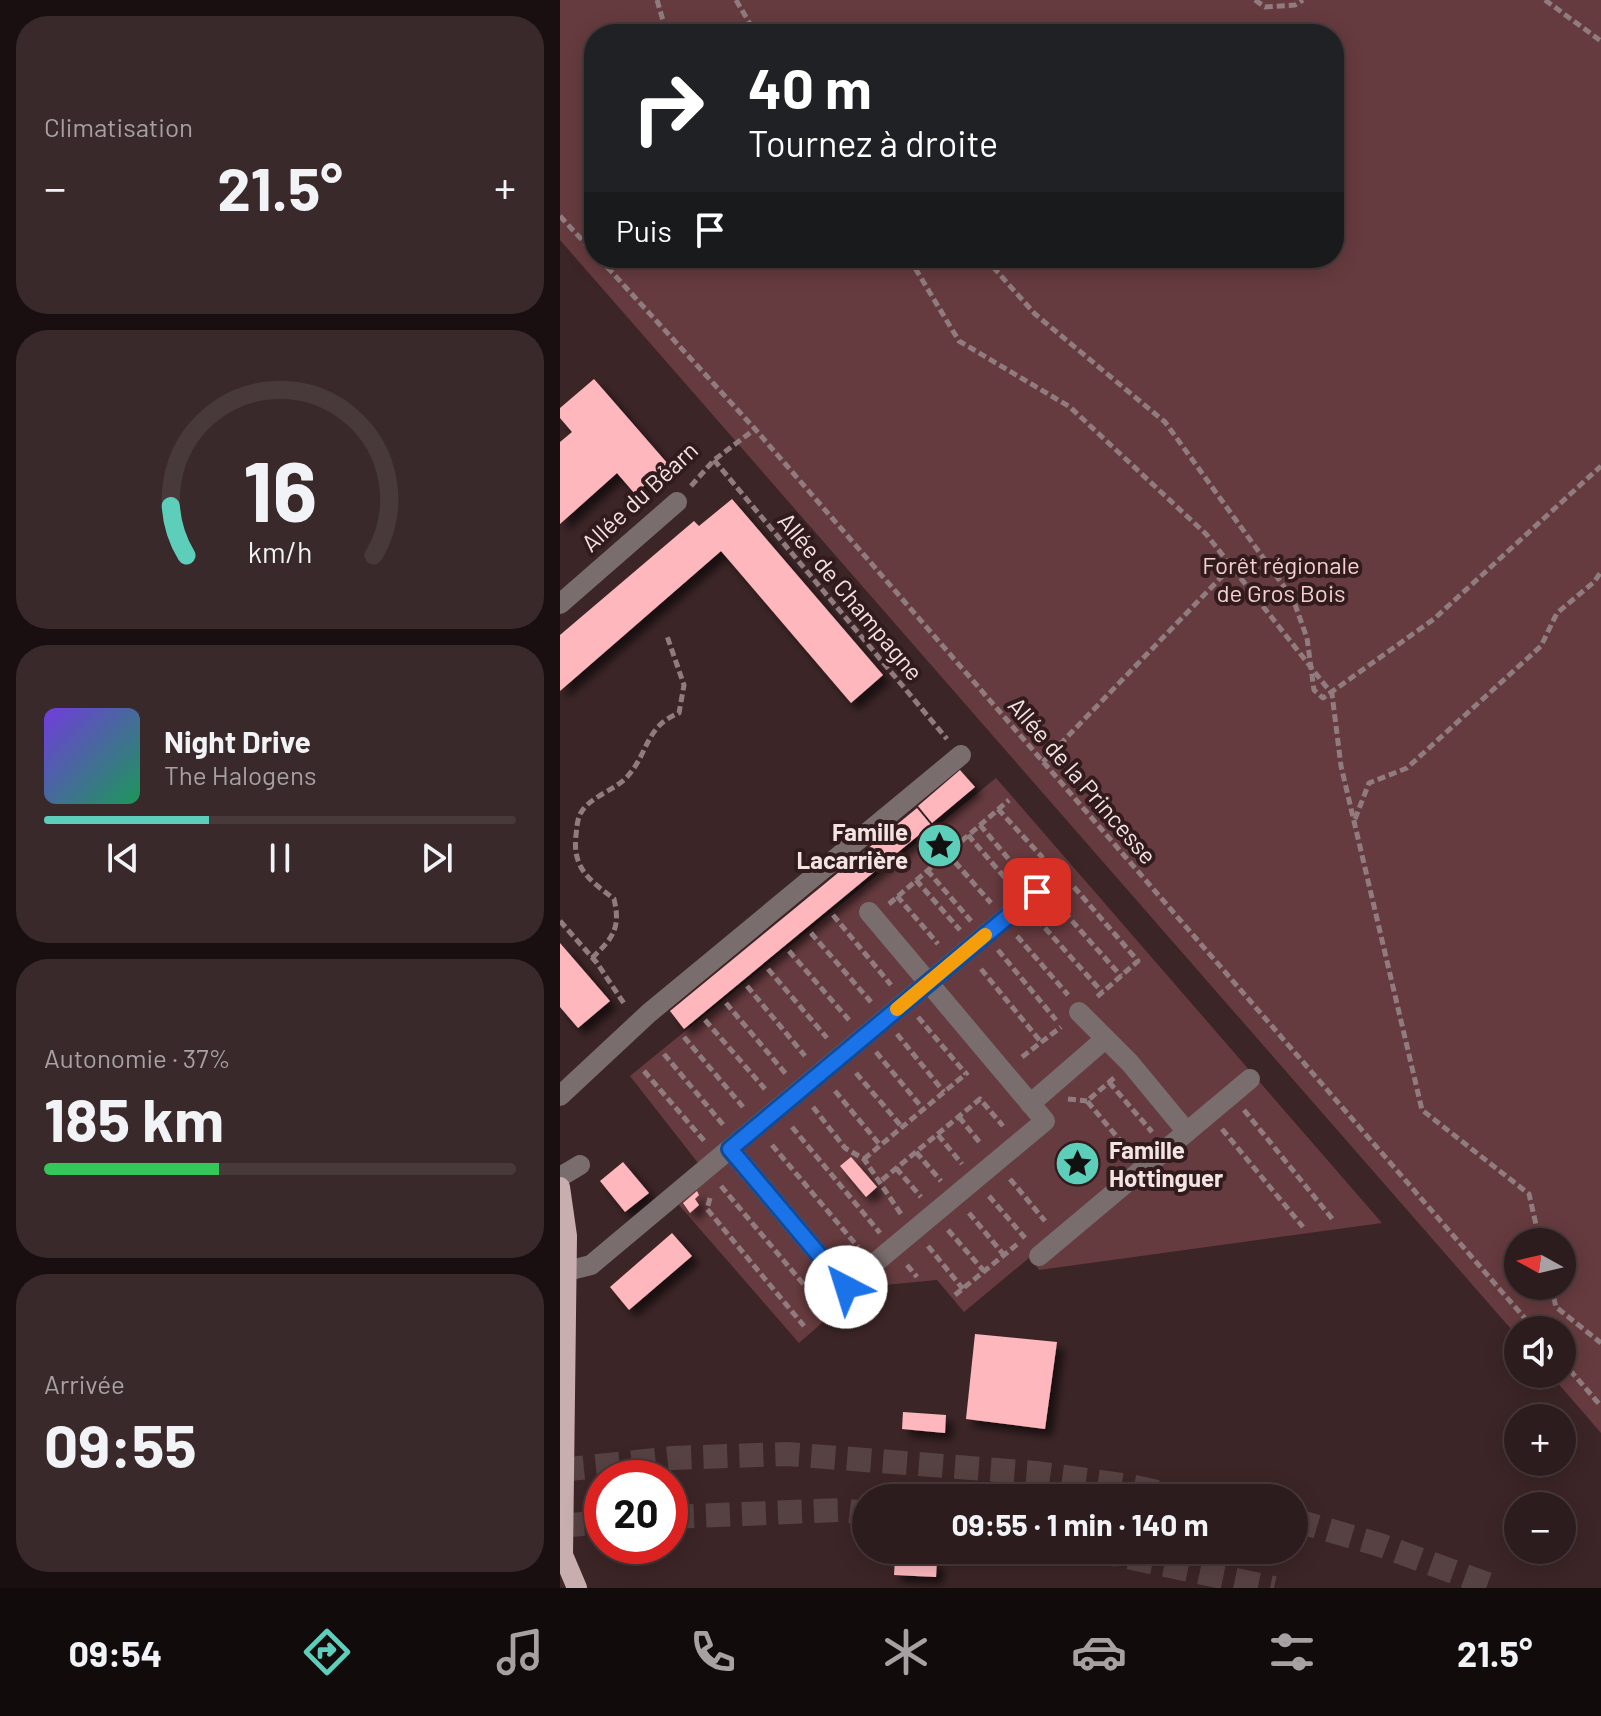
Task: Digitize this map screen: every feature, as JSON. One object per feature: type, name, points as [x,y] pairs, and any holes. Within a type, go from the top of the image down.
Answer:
[{"type":"main road","points":[[560,1187],[567,1271],[561,1555],[577,1588]]},
{"type":"street","name":"Allée du Béarn","points":[[560,604],[677,502]]},
{"type":"street","points":[[560,1096],[632,1029],[961,755]]},
{"type":"street","points":[[567,1271],[591,1265],[1037,892]]},
{"type":"street","points":[[723,1154],[846,1287],[1045,1121],[871,914]]},
{"type":"street","points":[[1080,1011],[1130,1063],[1187,1132]]},
{"type":"street","points":[[1030,1104],[1105,1039]]},
{"type":"street","points":[[1039,1256],[1250,1079]]},
{"type":"street","points":[[560,1177],[580,1165]]},
{"type":"path","points":[[657,0],[664,24]]},
{"type":"path","points":[[736,0],[750,24]]},
{"type":"path","points":[[1255,0],[1265,7],[1295,5],[1303,0]]},
{"type":"path","points":[[1545,0],[1601,41]]},
{"type":"path","points":[[560,216],[584,242]]},
{"type":"path","name":"Allée de la Princesse","points":[[608,268],[755,429],[1523,1316]]},
{"type":"path","points":[[915,268],[959,341],[1070,407],[1206,534],[1332,694],[1341,766],[1422,1110],[1529,1194],[1537,1228]]},
{"type":"path","points":[[994,268],[1035,314],[1165,422],[1293,599],[1307,638],[1314,690],[1323,698],[1434,619],[1601,466]]},
{"type":"path","name":"Allée du Béarn","points":[[677,502],[714,460],[755,429]]},
{"type":"path","name":"Allée de Champagne","points":[[714,460],[961,755]]},
{"type":"path","points":[[1043,762],[1232,566]]},
{"type":"path","points":[[1355,819],[1369,783],[1407,768],[1541,646],[1557,613],[1594,582],[1601,572]]},
{"type":"path","points":[[592,958],[616,935],[618,915],[614,899],[588,880],[580,868],[574,851],[577,823],[582,810],[627,777],[653,730],[664,719],[679,713],[684,685],[667,636]]},
{"type":"path","points":[[871,914],[897,896],[1009,800]]},
{"type":"path","points":[[998,809],[1037,892],[1102,992]]},
{"type":"path","points":[[980,825],[1037,892],[1121,976]]},
{"type":"path","points":[[968,835],[1037,892]]},
{"type":"path","points":[[947,853],[1080,1011]]},
{"type":"path","points":[[927,870],[972,946]]},
{"type":"path","points":[[1003,1071],[1061,1027],[1138,961],[1065,876],[1037,892]]},
{"type":"path","points":[[916,880],[972,946],[1041,1042]]},
{"type":"path","points":[[897,896],[972,946],[1061,1027]]},
{"type":"path","points":[[560,921],[624,1000],[632,1029]]},
{"type":"path","points":[[726,1003],[845,1148],[864,1159],[882,1180],[883,1191],[963,1289]]},
{"type":"path","points":[[705,1020],[917,1277]]},
{"type":"path","points":[[684,1037],[873,1265]]},
{"type":"path","points":[[664,1054],[723,1154],[722,1187],[826,1311]]},
{"type":"path","points":[[1128,1150],[1087,1101],[1130,1063]]},
{"type":"path","points":[[864,1159],[977,1065]]},
{"type":"path","points":[[644,1071],[723,1154]]},
{"type":"path","points":[[1109,1082],[1152,1132]]},
{"type":"path","points":[[1231,1095],[1334,1221]]},
{"type":"path","points":[[882,1180],[980,1099],[1018,1143]]},
{"type":"path","points":[[1209,1114],[1303,1227]]},
{"type":"path","points":[[722,1187],[710,1198],[707,1209],[804,1326]]},
{"type":"path","points":[[955,1295],[1054,1214]]},
{"type":"path","points":[[1554,1300],[1556,1307],[1601,1343]]},
{"type":"path","points":[[1576,1377],[1601,1406]]},
{"type":"green space","name":"Forêt régionale de Gros Bois","points":[[560,0],[1601,0],[1601,1433],[1562,1388],[1576,1388],[1576,1316],[1504,1316],[1504,1321],[584,268],[1344,268],[1344,24],[584,24],[584,267],[560,240]]},
{"type":"green space","points":[[996,778],[1382,1223],[1039,1270],[1030,1257],[964,1312],[937,1280],[863,1287],[799,1343],[679,1205],[709,1177],[630,1076]]},
{"type":"building","points":[[594,379],[668,464],[635,494],[617,473],[560,524],[560,442],[572,432],[560,418],[560,408]]},
{"type":"building","points":[[732,499],[883,675],[851,703],[721,551],[560,691],[560,635],[694,521],[699,526]]},
{"type":"building","points":[[960,770],[975,787],[932,823],[918,806]]},
{"type":"building","points":[[917,808],[931,825],[684,1029],[670,1011]]},
{"type":"building","points":[[560,943],[610,1001],[578,1028],[560,1007]]},
{"type":"building","points":[[851,1157],[877,1187],[866,1197],[840,1166]]},
{"type":"building","points":[[623,1162],[649,1193],[625,1212],[600,1181]]},
{"type":"building","points":[[697,1191],[699,1195],[695,1199],[699,1205],[690,1213],[683,1203]]},
{"type":"building","points":[[672,1233],[692,1256],[629,1310],[610,1287]]},
{"type":"building","points":[[975,1334],[1057,1342],[1045,1429],[966,1419]]},
{"type":"building","points":[[903,1412],[946,1415],[945,1433],[902,1429]]},
{"type":"building","points":[[895,1564],[937,1564],[936,1577],[894,1575]]},
{"type":"tunnel","points":[[560,1470],[673,1458],[787,1454],[1036,1473],[1116,1484]]},
{"type":"tunnel","points":[[688,1516],[852,1511]]},
{"type":"tunnel","points":[[560,1526],[584,1524]]},
{"type":"tunnel","points":[[1308,1524],[1380,1545],[1498,1588]]},
{"type":"tunnel","points":[[1160,1564],[1274,1588]]},
{"type":"slow traffic","points":[[897,1009],[985,935]]},
{"type":"place","name":"Famille Lacarrière","points":[[939,845]]},
{"type":"place","name":"Famille Hottinguer","points":[[1078,1163]]},
{"type":"route","points":[[846,1287],[730,1149],[1037,892]]}]
